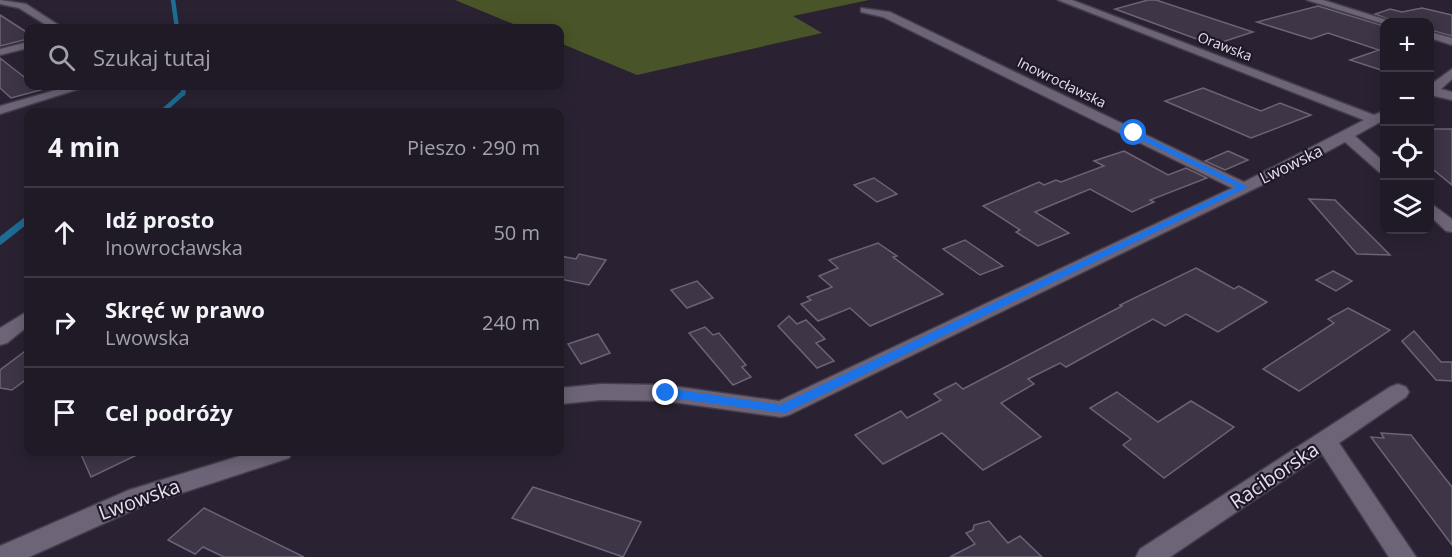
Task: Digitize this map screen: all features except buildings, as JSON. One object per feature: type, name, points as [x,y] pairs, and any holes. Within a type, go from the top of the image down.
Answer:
[{"type":"street","name":"Orawska","points":[[1063,0],[1380,118]]},
{"type":"street","points":[[1312,0],[1380,20]]},
{"type":"street","points":[[3,4],[22,6],[51,24]]},
{"type":"street","name":"Inowrocławska","points":[[865,10],[886,14],[1244,187]]},
{"type":"street","points":[[1434,36],[1452,42]]},
{"type":"street","points":[[0,52],[24,46]]},
{"type":"street","points":[[1434,88],[1452,73]]},
{"type":"street","points":[[0,110],[68,90]]},
{"type":"street","points":[[1434,91],[1452,96]]},
{"type":"street","name":"Lwowska","points":[[564,396],[601,392],[666,393],[781,410],[1288,167],[1380,118]]},
{"type":"street","points":[[1347,136],[1380,165]]},
{"type":"street","points":[[1434,211],[1452,227]]},
{"type":"street","points":[[0,338],[24,320]]},
{"type":"street","name":"Raciborska","points":[[1149,557],[1398,392]]},
{"type":"street","points":[[1325,440],[1403,557]]},
{"type":"street","name":"Lwowska","points":[[2,557],[138,497],[268,456]]},
{"type":"green space","points":[[455,0],[869,0],[793,16],[822,33],[637,75],[564,45],[564,24],[513,24]]},
{"type":"waterway","points":[[173,0],[176,24]]},
{"type":"waterway","points":[[183,94],[184,90]]},
{"type":"waterway","points":[[166,108],[183,93]]},
{"type":"waterway","points":[[0,241],[24,222]]},
{"type":"route","points":[[666,393],[781,410],[1244,187],[1134,133]]}]
